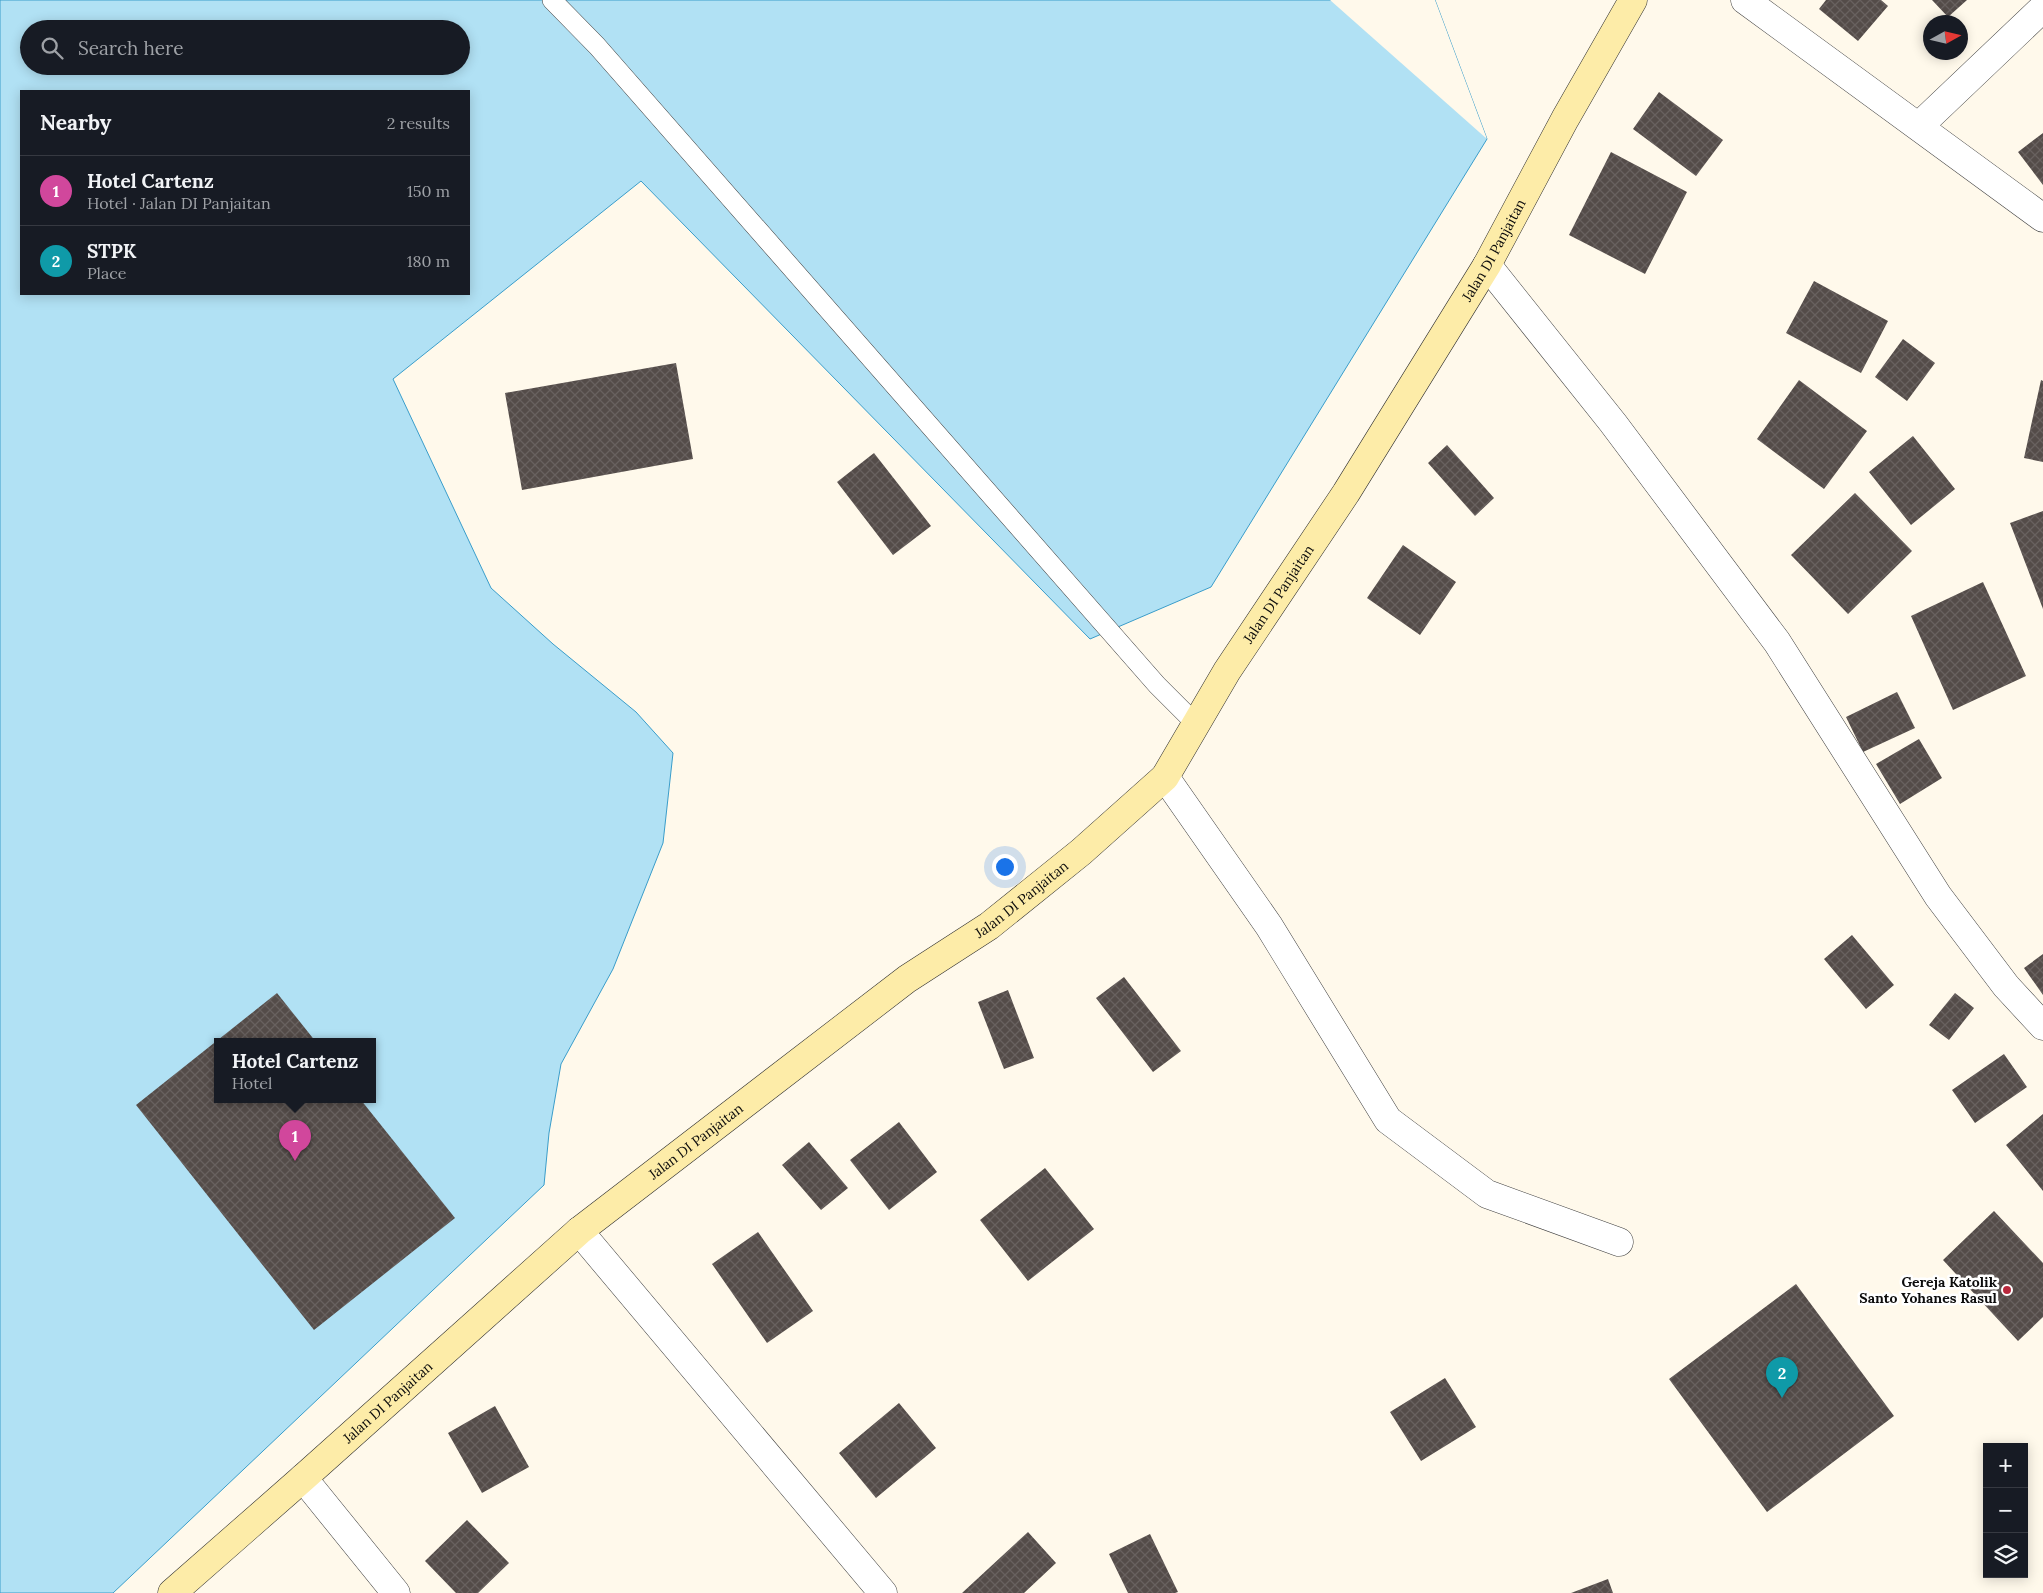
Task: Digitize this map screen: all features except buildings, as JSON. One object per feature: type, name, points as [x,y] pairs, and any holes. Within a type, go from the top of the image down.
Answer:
[{"type":"main road","name":"Jalan DI Panjaitan","points":[[172,1593],[579,1231],[907,979],[989,926],[1081,852],[1165,777],[1227,671],[1346,493],[1487,265],[1565,119],[1633,0]]},
{"type":"street","points":[[1745,0],[2043,218]]},
{"type":"street","points":[[1919,126],[2043,8]]},
{"type":"street","points":[[1487,265],[1613,423],[1778,642],[1938,896],[2006,986],[2043,1026]]},
{"type":"street","points":[[1165,777],[1269,926],[1388,1120],[1487,1194],[1619,1242]]},
{"type":"street","points":[[579,1231],[883,1593]]},
{"type":"street","points":[[303,1478],[396,1593]]},
{"type":"lane","points":[[552,0],[597,46],[1157,686],[1196,724]]},
{"type":"water","points":[[0,0],[1435,0],[1487,139],[1211,587],[1090,639],[641,181],[393,379],[491,588],[553,644],[636,712],[673,753],[663,843],[613,969],[561,1064],[549,1133],[544,1185],[113,1593],[0,1593]]},
{"type":"pier","points":[[1330,0],[1435,0],[1487,139]]},
{"type":"place","name":"Hotel Cartenz","points":[[295,1161]]},
{"type":"place","name":"Gereja Katolik Santo Yohanes Rasul","points":[[2007,1290]]},
{"type":"place","name":"STPK","points":[[1782,1398]]}]
